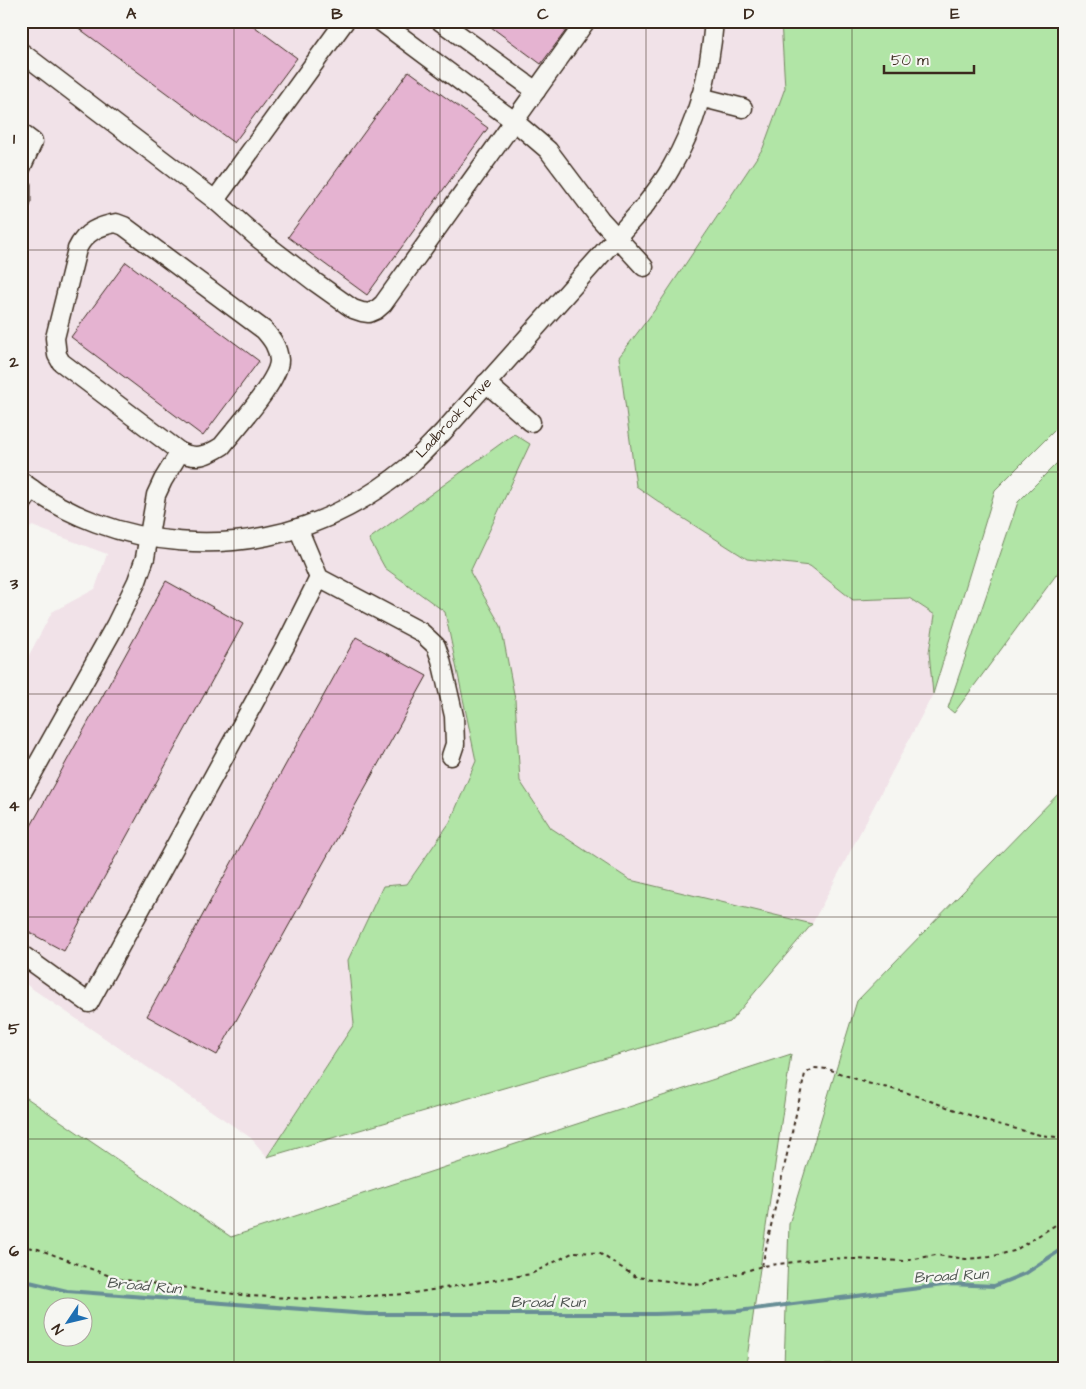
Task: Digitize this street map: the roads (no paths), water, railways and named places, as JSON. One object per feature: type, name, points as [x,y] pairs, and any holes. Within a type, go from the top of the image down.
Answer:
[{"type":"street","points":[[215,200],[345,21]]},
{"type":"street","points":[[380,21],[514,121],[548,150],[595,213],[644,267]]},
{"type":"street","points":[[440,21],[536,91]]},
{"type":"street","points":[[21,52],[215,200],[259,239],[315,282],[353,309],[369,313],[376,310],[382,304],[586,21]]},
{"type":"street","name":"Ladbrook Drive","points":[[27,485],[54,504],[115,530],[148,538],[186,542],[221,542],[246,540],[298,528],[348,508],[391,480],[408,467],[443,432],[642,209],[670,169],[685,142],[696,114],[708,66],[714,21]]},
{"type":"street","points":[[700,97],[743,108]]},
{"type":"street","points":[[21,133],[33,142],[21,168]]},
{"type":"street","points":[[21,184],[21,202]]},
{"type":"street","points":[[116,223],[124,226],[264,330],[273,340],[277,350],[279,361],[277,372],[270,384],[222,446],[212,452],[196,457],[187,456],[180,452],[61,362],[57,355],[55,338],[78,249],[82,239],[106,225],[116,223]]},
{"type":"street","points":[[486,383],[531,422]]},
{"type":"street","points":[[21,794],[115,626],[137,582],[145,558],[156,495],[180,452]]},
{"type":"street","points":[[21,505],[27,485]]},
{"type":"street","points":[[298,528],[319,578],[421,632],[436,646],[454,716],[455,744],[451,756]]},
{"type":"street","points":[[21,954],[90,1003],[286,646],[319,578]]},
{"type":"waterway","name":"Broad Run","points":[[21,1280],[67,1291],[367,1314],[655,1314],[738,1311],[951,1284],[994,1286],[1026,1273],[1065,1247]]}]
